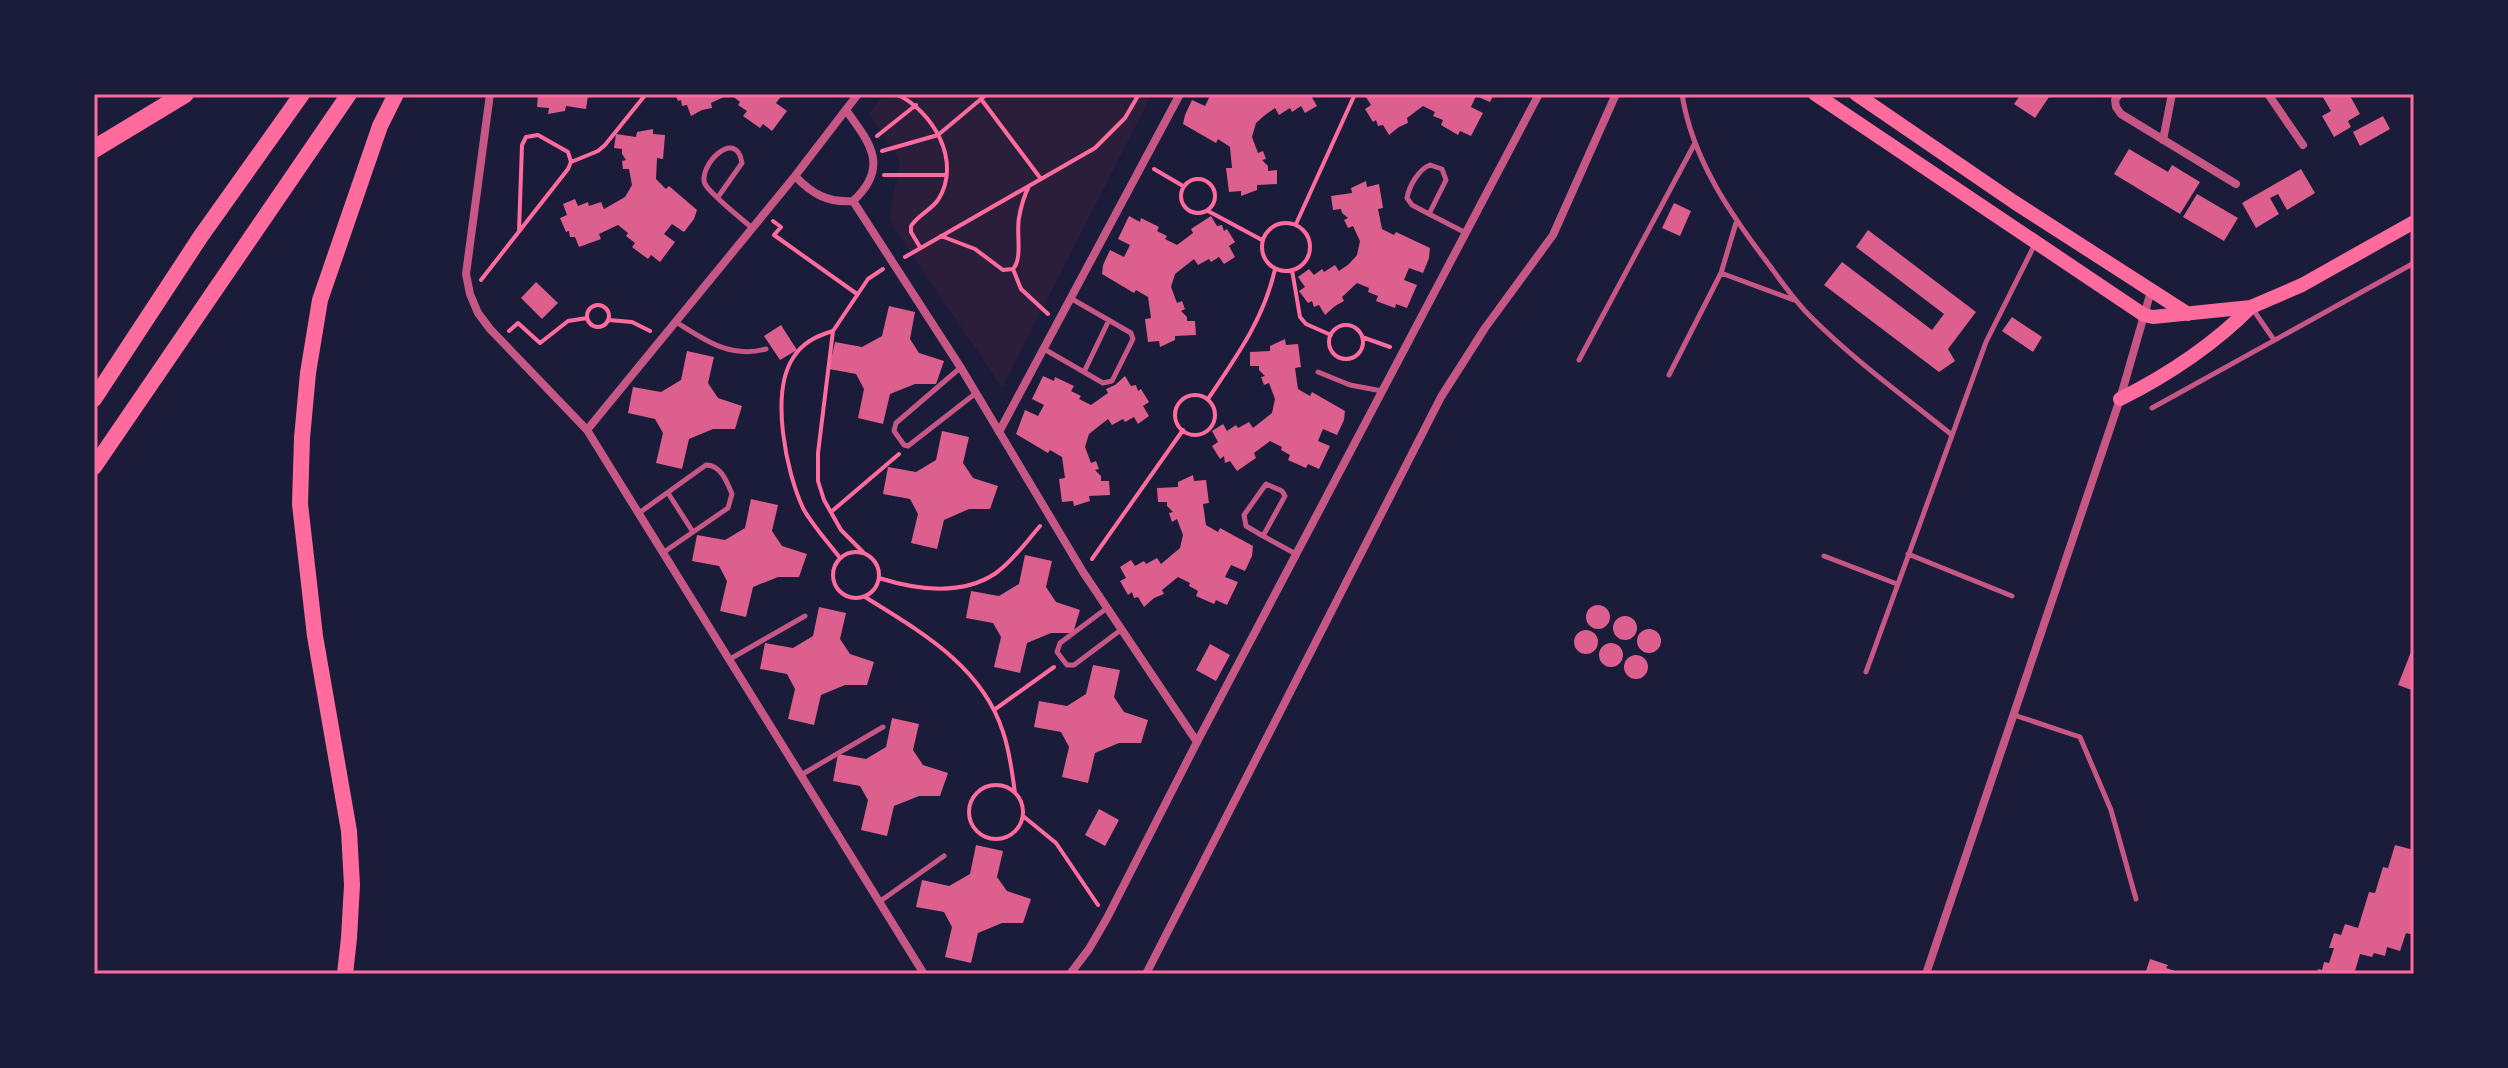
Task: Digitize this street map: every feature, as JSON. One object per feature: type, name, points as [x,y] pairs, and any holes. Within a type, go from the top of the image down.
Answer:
[{"type":"highway","points":[[94,149],[185,94]]},
{"type":"highway","points":[[94,399],[201,236],[302,94]]},
{"type":"highway","points":[[94,467],[349,94]]},
{"type":"highway","points":[[345,974],[352,885],[349,831],[315,636],[300,504],[302,438],[308,373],[320,300],[380,126],[396,94]]},
{"type":"main road","points":[[1815,94],[2144,315],[2162,318],[2251,307],[2302,285],[2414,222]]},
{"type":"main road","points":[[1856,94],[2188,314]]},
{"type":"main road","points":[[2120,399],[2195,356],[2251,307]]},
{"type":"street","points":[[490,94],[466,274],[478,313],[587,430],[924,974]]},
{"type":"street","points":[[587,430],[795,176],[858,94]]},
{"type":"street","points":[[999,432],[1180,94]]},
{"type":"street","points":[[1070,974],[1107,918],[1539,94]]},
{"type":"street","points":[[1146,974],[1441,397],[1564,216],[1616,94]]},
{"type":"street","points":[[2119,94],[2115,100],[2121,114],[2236,184]]},
{"type":"street","points":[[2163,140],[2172,94]]},
{"type":"street","points":[[2268,94],[2303,145]]},
{"type":"street","points":[[795,176],[818,196],[841,202],[853,201],[865,190],[872,175],[873,154],[846,110]]},
{"type":"street","points":[[853,201],[961,368],[1083,572],[1197,742]]},
{"type":"street","points":[[1926,974],[2120,399],[2151,291]]},
{"type":"lane","points":[[1682,94],[1695,142],[1720,195],[1795,300],[1838,342],[1952,435]]},
{"type":"lane","points":[[1579,360],[1695,142]]},
{"type":"lane","points":[[718,197],[742,163],[739,153],[732,148],[721,152],[704,176],[707,186],[718,197],[752,228]]},
{"type":"lane","points":[[1429,214],[1446,180],[1442,169],[1430,165],[1423,169],[1409,189],[1407,198],[1412,205],[1429,214],[1467,234]]},
{"type":"lane","points":[[1669,375],[1721,273],[1737,222]]},
{"type":"lane","points":[[1866,672],[1986,342],[2035,243]]},
{"type":"lane","points":[[2152,408],[2414,263]]},
{"type":"lane","points":[[1721,273],[1795,300]]},
{"type":"lane","points":[[1044,349],[1103,383],[1112,381],[1131,343],[1131,333],[1072,299]]},
{"type":"lane","points":[[2251,307],[2274,340]]},
{"type":"lane","points":[[1084,372],[1109,320]]},
{"type":"lane","points":[[676,322],[725,350],[746,353],[766,349]]},
{"type":"lane","points":[[961,368],[896,423],[896,435],[908,446],[976,393]]},
{"type":"lane","points":[[1318,372],[1350,385],[1383,391]]},
{"type":"lane","points":[[638,513],[706,465],[711,464],[718,469],[732,494],[728,508],[663,553]]},
{"type":"lane","points":[[1263,536],[1284,499],[1282,491],[1269,484],[1264,485],[1244,515],[1246,526],[1263,536],[1297,554]]},
{"type":"lane","points":[[668,493],[693,532]]},
{"type":"lane","points":[[1908,554],[2012,596]]},
{"type":"lane","points":[[1824,556],[1897,584]]},
{"type":"lane","points":[[1107,608],[1060,643],[1057,649],[1063,660],[1067,665],[1074,665],[1122,629]]},
{"type":"lane","points":[[729,660],[805,616]]},
{"type":"lane","points":[[2014,715],[2080,737],[2111,810],[2136,899]]},
{"type":"lane","points":[[800,776],[883,727]]},
{"type":"lane","points":[[878,903],[944,856]]},
{"type":"path","points":[[571,162],[605,145],[646,94]]},
{"type":"path","points":[[896,94],[925,114],[938,135],[945,155],[940,197],[911,226],[920,247]]},
{"type":"path","points":[[873,154],[938,135],[987,94]]},
{"type":"path","points":[[865,597],[877,586],[876,562],[841,530],[824,500],[818,481],[833,331],[868,279],[1095,148],[1125,118],[1139,94]]},
{"type":"path","points":[[1296,224],[1355,94]]},
{"type":"path","points":[[981,99],[1041,179]]},
{"type":"path","points":[[869,143],[916,105]]},
{"type":"path","points":[[470,294],[568,169],[571,162],[568,152],[538,135],[529,135],[523,140],[519,231]]},
{"type":"path","points":[[1143,163],[1183,186]]},
{"type":"path","points":[[872,175],[945,175]]},
{"type":"path","points":[[1183,186],[1195,179],[1208,181],[1215,199],[1207,210]]},
{"type":"path","points":[[1029,186],[1019,215],[1018,259],[1013,269],[1021,289],[1059,323]]},
{"type":"path","points":[[1183,186],[1181,199],[1188,210],[1207,210],[1262,240]]},
{"type":"path","points":[[764,214],[781,227],[774,235],[857,294]]},
{"type":"path","points":[[1279,223],[1296,224],[1303,229],[1310,245],[1306,261],[1292,270],[1275,269],[1263,257],[1262,240],[1271,227],[1279,223]]},
{"type":"path","points":[[941,236],[975,249],[1003,270],[1013,269]]},
{"type":"path","points":[[1208,399],[1257,324],[1275,269]]},
{"type":"path","points":[[1292,270],[1300,317],[1306,324],[1331,335]]},
{"type":"path","points":[[599,304],[610,313],[609,320],[598,327],[587,318],[588,311],[599,304]]},
{"type":"path","points":[[500,340],[518,323],[540,343],[568,321],[587,318]]},
{"type":"path","points":[[609,320],[632,322],[664,337]]},
{"type":"path","points":[[1362,337],[1363,344],[1356,356],[1344,359],[1332,354],[1329,348],[1335,329],[1347,325],[1362,337],[1388,345],[1403,354]]},
{"type":"path","points":[[833,331],[809,341],[791,360],[784,385],[782,422],[787,460],[798,495],[805,511],[840,558]]},
{"type":"path","points":[[1193,395],[1208,399],[1215,413],[1211,427],[1197,434],[1183,430],[1175,417],[1180,402],[1193,395]]},
{"type":"path","points":[[1083,572],[1183,430]]},
{"type":"path","points":[[831,512],[908,446]]},
{"type":"path","points":[[879,578],[920,588],[960,587],[979,582],[999,571],[1049,515]]},
{"type":"path","points":[[863,552],[847,553],[840,558],[832,572],[836,588],[849,597],[865,597],[954,657],[970,673],[994,710],[1008,750],[1015,793],[1023,808],[1023,816],[1016,831],[1001,839],[992,839],[977,832],[969,817],[972,800],[983,788],[1000,785],[1015,793]]},
{"type":"path","points":[[994,710],[1063,660]]},
{"type":"path","points":[[1023,816],[1056,843],[1107,918]]},
{"type":"shaded area","points":[[884,94],[1152,94],[1002,388],[889,220],[900,161],[869,114]]},
{"type":"building","points":[[538,94],[588,96],[586,109],[566,106],[565,111],[548,114],[549,108],[537,107]]},
{"type":"building","points":[[675,94],[730,94],[711,103],[712,108],[691,116],[687,105],[682,106]]},
{"type":"building","points":[[730,94],[783,94],[776,103],[787,111],[772,131],[763,124],[760,128],[743,116],[747,111]]},
{"type":"building","points":[[1211,94],[1310,94],[1317,106],[1305,113],[1301,106],[1279,115],[1275,108],[1256,123],[1252,137],[1258,153],[1263,151],[1266,159],[1262,160],[1268,171],[1277,170],[1277,184],[1257,185],[1257,190],[1241,196],[1241,191],[1229,192],[1226,168],[1232,168],[1230,147],[1218,139],[1216,143],[1183,124],[1192,100],[1205,106]]},
{"type":"building","points":[[1364,94],[1494,94],[1490,102],[1476,96],[1471,107],[1483,113],[1471,136],[1460,131],[1458,135],[1441,125],[1443,120],[1433,116],[1435,112],[1423,106],[1407,118],[1408,123],[1389,135],[1383,125],[1378,126],[1376,120],[1373,122],[1365,109],[1371,105]]},
{"type":"building","points":[[2021,94],[2051,94],[2035,118],[2014,104]]},
{"type":"building","points":[[2321,94],[2349,94],[2360,114],[2348,121],[2351,127],[2334,137],[2322,116],[2331,111]]},
{"type":"building","points":[[2383,116],[2390,129],[2360,146],[2353,132]]},
{"type":"building","points":[[653,129],[653,134],[665,135],[663,159],[657,158],[656,179],[697,210],[694,219],[684,232],[672,224],[664,234],[675,242],[660,262],[651,255],[648,259],[632,247],[635,243],[618,225],[599,234],[601,239],[579,247],[575,237],[570,237],[569,231],[566,232],[560,218],[567,215],[563,204],[575,199],[578,206],[601,202],[604,209],[625,197],[632,185],[629,169],[623,169],[622,161],[626,160],[622,149],[614,148],[616,134],[636,137],[637,132]]},
{"type":"building","points":[[2129,149],[2168,172],[2172,165],[2200,182],[2180,214],[2114,174]]},
{"type":"building","points":[[2301,169],[2315,193],[2287,210],[2278,194],[2270,198],[2279,214],[2256,228],[2242,203]]},
{"type":"building","points":[[1366,181],[1367,187],[1379,184],[1383,208],[1378,209],[1382,229],[1430,248],[1429,258],[1423,273],[1409,268],[1404,280],[1417,285],[1407,308],[1396,304],[1395,308],[1376,301],[1378,296],[1357,283],[1342,297],[1344,301],[1325,315],[1319,305],[1314,307],[1312,301],[1308,303],[1299,291],[1305,287],[1298,277],[1309,269],[1314,275],[1335,265],[1339,271],[1357,255],[1360,241],[1353,226],[1348,228],[1344,220],[1348,218],[1341,209],[1333,210],[1331,196],[1352,193],[1351,188]]},
{"type":"building","points":[[2197,194],[2238,218],[2224,241],[2183,217]]},
{"type":"building","points":[[1674,203],[1691,211],[1680,236],[1662,228]]},
{"type":"building","points":[[1129,216],[1159,227],[1157,231],[1167,236],[1165,239],[1177,245],[1193,233],[1191,229],[1211,216],[1217,226],[1222,225],[1224,231],[1227,229],[1235,242],[1229,246],[1235,257],[1224,264],[1219,257],[1198,265],[1194,259],[1175,274],[1171,287],[1177,303],[1182,301],[1185,309],[1181,311],[1187,321],[1195,321],[1196,335],[1175,336],[1175,340],[1160,347],[1159,341],[1148,342],[1145,319],[1151,318],[1148,297],[1136,290],[1134,293],[1102,274],[1110,250],[1124,257],[1130,245],[1118,239]]},
{"type":"building","points":[[1868,230],[1976,312],[1948,349],[1955,361],[1939,372],[1824,285],[1842,262],[1932,330],[1944,314],[1856,247]]},
{"type":"building","points":[[536,282],[558,303],[542,319],[521,298]]},
{"type":"building","points":[[889,306],[915,312],[910,339],[919,353],[944,361],[936,384],[915,384],[890,394],[883,424],[858,418],[864,389],[856,374],[829,369],[835,342],[862,347],[882,336]]},
{"type":"building","points":[[2012,317],[2042,337],[2033,352],[2002,331]]},
{"type":"building","points":[[781,325],[797,350],[780,360],[764,336]]},
{"type":"building","points":[[1285,339],[1286,345],[1298,344],[1301,367],[1295,368],[1298,389],[1310,396],[1312,392],[1345,411],[1344,420],[1337,435],[1323,429],[1318,441],[1330,446],[1319,469],[1308,464],[1306,468],[1288,460],[1290,455],[1270,441],[1254,453],[1256,458],[1237,471],[1230,461],[1225,463],[1224,456],[1220,459],[1212,446],[1218,442],[1212,431],[1223,424],[1227,431],[1249,422],[1253,428],[1272,413],[1275,399],[1269,383],[1264,385],[1261,377],[1265,376],[1259,366],[1250,366],[1250,352],[1270,351],[1270,346]]},
{"type":"building","points":[[687,351],[714,357],[708,383],[718,398],[742,406],[735,429],[713,429],[689,439],[682,469],[656,463],[663,433],[655,419],[628,413],[633,387],[661,392],[681,380]]},
{"type":"building","points":[[1043,376],[1054,381],[1055,377],[1074,386],[1071,391],[1091,405],[1108,393],[1106,389],[1125,376],[1131,386],[1136,385],[1138,391],[1141,389],[1149,402],[1143,406],[1149,416],[1138,424],[1134,417],[1112,425],[1108,419],[1089,434],[1085,447],[1091,463],[1096,461],[1099,469],[1095,470],[1101,481],[1109,481],[1110,495],[1089,496],[1090,501],[1074,506],[1073,501],[1062,502],[1059,479],[1065,478],[1062,457],[1050,450],[1048,453],[1016,434],[1025,410],[1038,416],[1044,405],[1032,399]]},
{"type":"building","points":[[942,431],[969,437],[963,463],[973,478],[998,486],[990,509],[969,509],[944,520],[937,549],[911,543],[918,514],[910,499],[883,494],[888,467],[916,472],[936,460]]},
{"type":"building","points":[[1193,475],[1194,481],[1206,480],[1209,503],[1203,504],[1206,525],[1218,532],[1220,528],[1253,546],[1252,556],[1245,571],[1231,565],[1225,577],[1238,582],[1227,605],[1216,600],[1214,604],[1196,596],[1198,591],[1178,577],[1162,590],[1164,594],[1144,607],[1132,592],[1128,595],[1120,581],[1126,578],[1120,567],[1131,560],[1135,566],[1157,558],[1161,564],[1180,548],[1183,535],[1177,519],[1172,522],[1169,513],[1173,512],[1167,502],[1158,502],[1157,488],[1178,487],[1178,482]]},
{"type":"building","points":[[751,499],[778,505],[772,531],[782,546],[807,554],[799,577],[778,577],[753,587],[746,617],[720,611],[727,581],[719,566],[692,561],[697,535],[725,540],[745,528]]},
{"type":"building","points":[[1025,555],[1052,561],[1046,587],[1056,602],[1080,610],[1073,633],[1051,633],[1027,643],[1020,673],[994,667],[1001,637],[993,623],[966,618],[971,591],[999,596],[1019,584]]},
{"type":"building","points":[[1598,605],[1607,608],[1610,617],[1607,626],[1598,629],[1589,626],[1586,617],[1589,608]]},
{"type":"building","points":[[819,607],[846,613],[840,639],[850,654],[874,662],[867,685],[845,685],[821,695],[814,725],[788,719],[795,689],[787,674],[760,669],[765,643],[793,648],[813,636]]},
{"type":"building","points":[[1625,616],[1634,619],[1637,628],[1634,637],[1625,640],[1616,637],[1613,628],[1616,619]]},
{"type":"building","points":[[1649,629],[1658,632],[1661,641],[1658,650],[1649,653],[1640,650],[1637,641],[1640,632]]},
{"type":"building","points":[[1586,630],[1595,633],[1598,642],[1595,651],[1586,654],[1577,651],[1574,642],[1577,633]]},
{"type":"building","points":[[1611,643],[1620,646],[1623,655],[1620,664],[1611,667],[1602,664],[1599,655],[1602,646]]},
{"type":"building","points":[[1210,644],[1230,655],[1216,681],[1196,670]]},
{"type":"building","points":[[2414,644],[2414,691],[2398,685]]},
{"type":"building","points":[[1636,655],[1645,658],[1648,667],[1645,676],[1636,679],[1627,676],[1624,667],[1627,658]]},
{"type":"building","points":[[1093,665],[1120,670],[1114,697],[1124,712],[1148,720],[1141,743],[1119,743],[1095,753],[1088,783],[1062,777],[1069,747],[1061,732],[1034,727],[1039,701],[1067,706],[1086,694]]},
{"type":"building","points":[[892,718],[919,724],[913,750],[923,765],[948,773],[940,796],[919,796],[894,806],[887,836],[861,830],[868,800],[860,786],[833,781],[838,754],[866,759],[886,747]]},
{"type":"building","points":[[1099,809],[1119,820],[1105,846],[1085,835]]},
{"type":"building","points":[[976,845],[1003,851],[997,877],[1007,891],[1031,899],[1023,923],[1002,923],[978,933],[971,963],[945,957],[952,927],[944,912],[916,907],[922,880],[949,886],[970,874]]},
{"type":"building","points":[[2395,845],[2414,850],[2414,935],[2406,933],[2400,951],[2387,947],[2385,956],[2360,954],[2355,971],[2363,974],[2317,974],[2324,962],[2329,963],[2334,948],[2329,948],[2334,933],[2341,935],[2345,924],[2358,928],[2369,892],[2375,893],[2383,867],[2388,868]]},
{"type":"building","points":[[2150,959],[2168,965],[2166,968],[2175,971],[2175,974],[2145,974]]}]
